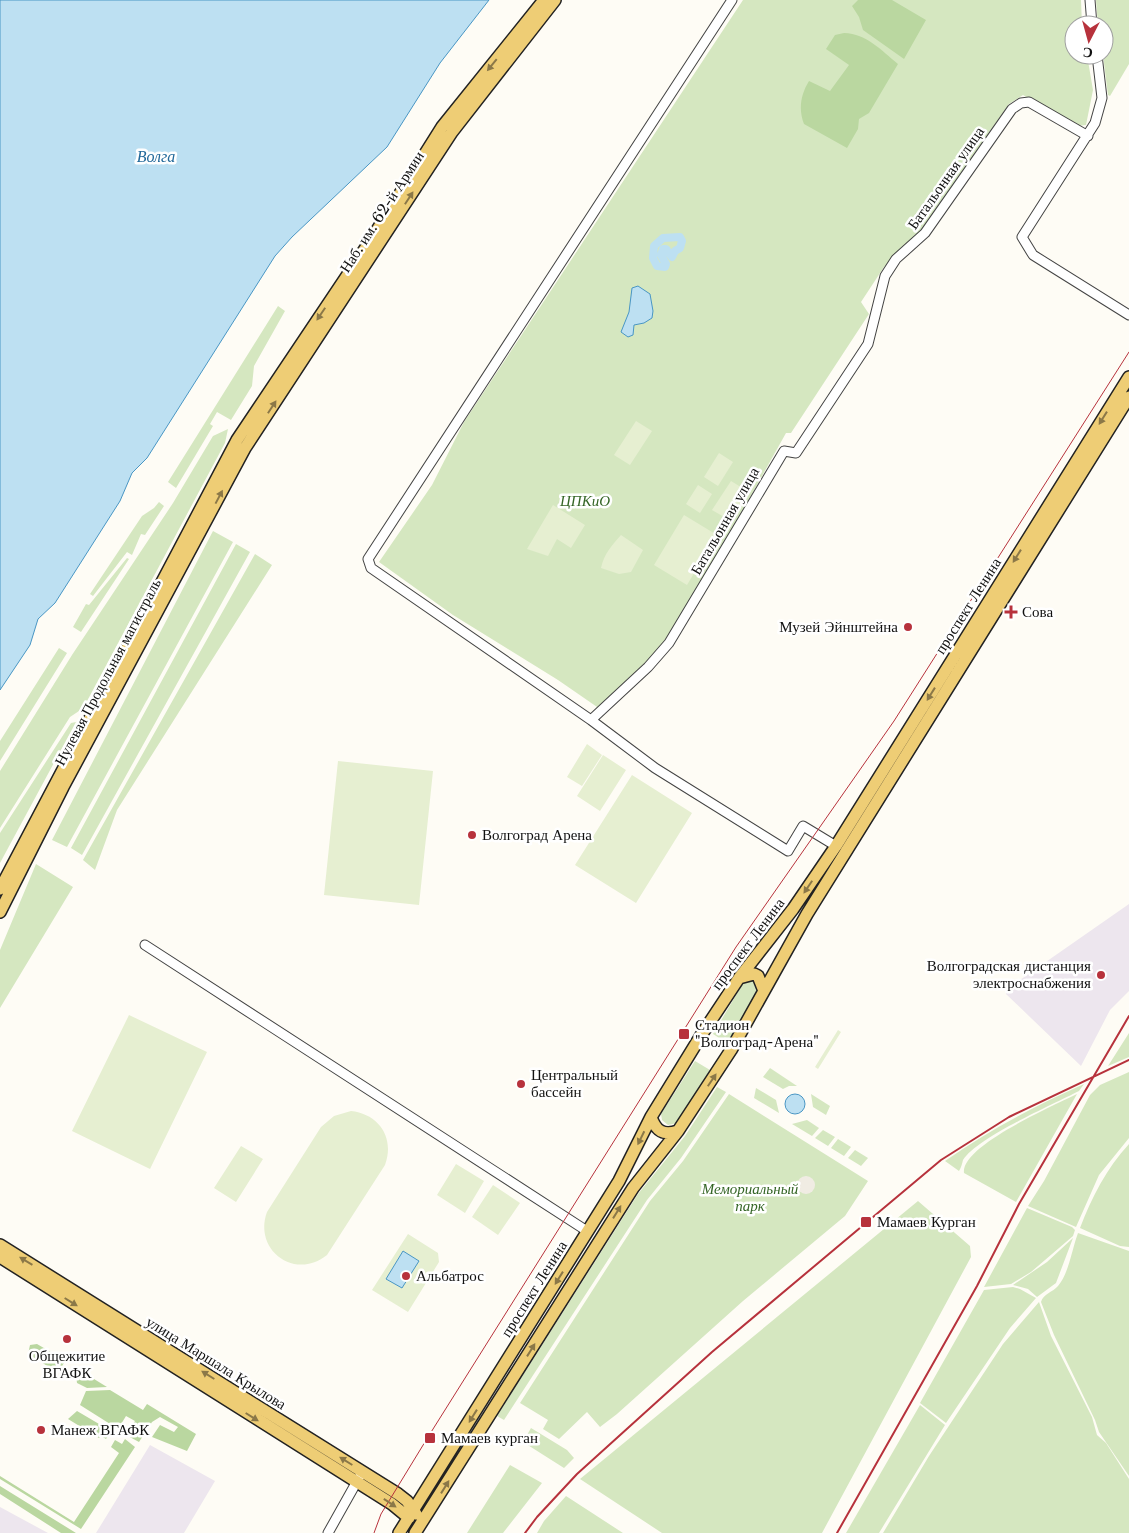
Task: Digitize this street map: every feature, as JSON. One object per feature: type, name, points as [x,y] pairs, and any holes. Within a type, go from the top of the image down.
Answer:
[{"type":"main road","name":"Наб. им. 62-й Армии","points":[[241,444],[442,127],[544,0]]},
{"type":"main road","name":"Наб. им. 62-й Армии","points":[[241,444],[452,132],[555,0]]},
{"type":"main road","name":"проспект Ленина","points":[[399,1533],[619,1181],[651,1117],[739,978],[793,909],[836,846],[1129,377]]},
{"type":"main road","name":"проспект Ленина","points":[[416,1530],[633,1188],[678,1131],[731,1050],[807,914],[1129,397]]},
{"type":"main road","name":"Нулевая Продольная магистраль","points":[[0,889],[241,444]]},
{"type":"main road","name":"Нулевая Продольная магистраль","points":[[0,912],[241,444]]},
{"type":"main road","points":[[739,978],[754,974],[758,976],[764,991]]},
{"type":"main road","points":[[651,1117],[655,1128],[659,1132],[665,1134],[678,1131]]},
{"type":"main road","name":"улица Маршала Крылова","points":[[0,1245],[54,1285],[359,1477],[403,1498],[412,1513]]},
{"type":"main road","name":"улица Маршала Крылова","points":[[0,1257],[54,1285]]},
{"type":"main road","points":[[412,1513],[416,1530]]},
{"type":"street","points":[[732,0],[368,559],[371,568],[591,720],[655,768],[788,851],[803,826],[836,846]]},
{"type":"street","points":[[1090,0],[1091,15]]},
{"type":"street","points":[[1098,65],[1102,98],[1099,115],[1088,136],[1022,237],[1033,255],[1129,315]]},
{"type":"street","name":"Батальонная улица","points":[[591,720],[648,667],[676,633],[784,451],[796,453],[865,350],[885,276],[890,266],[925,233],[1012,109],[1021,103],[1029,102],[1088,136]]},
{"type":"street","points":[[145,945],[587,1232]]},
{"type":"street","points":[[328,1533],[359,1477]]},
{"type":"shaded area","points":[[1129,904],[1129,991],[1110,1010],[1081,1066],[1006,994],[1007,989]]},
{"type":"shaded area","points":[[806,1176],[812,1179],[815,1185],[812,1191],[806,1194],[800,1191],[797,1185],[800,1179]]},
{"type":"shaded area","points":[[150,1445],[215,1481],[184,1533],[96,1533]]},
{"type":"shaded area","points":[[0,1507],[48,1533],[0,1533]]},
{"type":"green space","name":"ЦПКиО","points":[[743,0],[1081,0],[1082,15],[1064,15],[1064,65],[1089,65],[1093,90],[1086,125],[1076,126],[1023,95],[1009,104],[916,237],[884,267],[861,302],[869,314],[791,433],[786,433],[671,639],[600,709],[558,680],[453,615],[379,562],[432,485],[464,422]]},
{"type":"green space","points":[[858,0],[892,0],[926,20],[904,59],[863,30],[859,17],[852,6]]},
{"type":"green space","points":[[1096,0],[1129,0],[1129,64],[1110,96],[1108,95],[1104,65],[1114,65],[1114,15],[1097,15]]},
{"type":"green space","points":[[844,33],[860,36],[867,40],[880,48],[898,64],[869,113],[859,119],[858,129],[847,148],[804,124],[801,107],[802,96],[809,81],[830,91],[849,65],[826,49],[835,35]]},
{"type":"green space","points":[[278,306],[285,311],[254,366],[252,386],[231,420],[217,412],[210,424],[213,426],[176,488],[168,482]]},
{"type":"green space","points":[[636,421],[652,431],[630,465],[614,455]]},
{"type":"green space","points":[[228,429],[225,443],[86,703],[70,717],[0,828],[0,771],[72,655],[173,503],[213,436]]},
{"type":"green space","points":[[719,453],[733,462],[718,486],[704,477]]},
{"type":"green space","points":[[731,481],[749,492],[731,521],[712,510]]},
{"type":"green space","points":[[698,485],[712,494],[700,513],[686,504]]},
{"type":"green space","points":[[159,502],[164,506],[145,535],[141,534],[132,555],[127,552],[93,596],[90,594],[142,516]]},
{"type":"green space","points":[[553,505],[585,525],[571,548],[557,539],[548,556],[527,549]]},
{"type":"green space","points":[[684,515],[717,535],[687,585],[654,565]]},
{"type":"green space","points":[[213,531],[233,542],[67,847],[52,840]]},
{"type":"green space","points":[[621,535],[643,550],[631,572],[619,574],[601,568],[606,554]]},
{"type":"green space","points":[[236,544],[250,552],[82,855],[71,848]]},
{"type":"green space","points":[[255,554],[272,565],[117,810],[95,870],[83,860]]},
{"type":"green space","points":[[127,558],[129,559],[81,632],[73,627],[86,604],[89,605]]},
{"type":"green space","points":[[59,648],[67,653],[0,761],[0,741]]},
{"type":"green space","points":[[76,722],[0,863],[0,833],[71,723]]},
{"type":"green space","points":[[587,744],[602,755],[582,786],[567,777]]},
{"type":"green space","points":[[603,755],[626,770],[600,811],[577,796]]},
{"type":"green space","points":[[338,761],[433,771],[419,905],[324,895]]},
{"type":"green space","points":[[632,775],[692,813],[636,903],[575,865]]},
{"type":"green space","points":[[36,864],[73,887],[0,1008],[0,950]]},
{"type":"green space","points":[[750,979],[756,983],[758,991],[727,1043],[713,1034],[745,980]]},
{"type":"green space","points":[[129,1015],[207,1052],[150,1169],[72,1131]]},
{"type":"green space","points":[[838,1030],[841,1032],[818,1069],[815,1067]]},
{"type":"green space","points":[[1129,1033],[1129,1057],[1108,1066]]},
{"type":"green space","points":[[695,1061],[710,1070],[677,1123],[668,1125],[662,1120],[661,1114]]},
{"type":"green space","points":[[770,1068],[797,1086],[789,1086],[783,1089],[763,1077]]},
{"type":"green space","points":[[1129,1072],[1129,1138],[1099,1175],[1076,1227],[1028,1206],[1044,1181],[1090,1095],[1100,1085]]},
{"type":"green space","points":[[1084,1084],[1079,1091],[1016,1122],[984,1141],[963,1160],[959,1171],[945,1161],[1013,1119]]},
{"type":"green space","points":[[717,1087],[726,1092],[681,1158],[647,1200],[504,1420],[497,1416],[638,1194],[685,1136]]},
{"type":"green space","points":[[756,1088],[776,1100],[779,1113],[754,1098]]},
{"type":"green space","name":"Мемориальный парк","points":[[729,1094],[868,1181],[845,1216],[743,1301],[617,1414],[600,1427],[587,1412],[559,1439],[543,1429],[548,1420],[520,1403],[650,1201],[683,1161]]},
{"type":"green space","points":[[811,1094],[830,1106],[826,1115],[813,1107]]},
{"type":"green space","points":[[1077,1094],[1016,1202],[964,1173],[967,1162],[992,1139],[1011,1127]]},
{"type":"green space","points":[[351,1111],[370,1117],[382,1129],[388,1146],[385,1165],[327,1255],[315,1262],[302,1265],[290,1263],[280,1258],[271,1249],[266,1238],[264,1226],[267,1212],[321,1127],[334,1116]]},
{"type":"green space","points":[[807,1120],[819,1128],[812,1136],[792,1124]]},
{"type":"green space","points":[[823,1130],[835,1137],[828,1146],[815,1138]]},
{"type":"green space","points":[[838,1139],[851,1147],[844,1156],[831,1148]]},
{"type":"green space","points":[[1129,1144],[1129,1247],[1120,1246],[1080,1228],[1100,1184],[1113,1163]]},
{"type":"green space","points":[[241,1146],[263,1159],[236,1202],[214,1188]]},
{"type":"green space","points":[[855,1150],[868,1158],[861,1166],[848,1158]]},
{"type":"green space","points":[[456,1164],[484,1181],[465,1213],[437,1195]]},
{"type":"green space","points":[[493,1185],[520,1203],[498,1235],[472,1217]]},
{"type":"green space","points":[[918,1201],[970,1246],[971,1257],[822,1533],[662,1533],[580,1479]]},
{"type":"green space","points":[[1027,1208],[1072,1227],[1075,1230],[1073,1236],[1031,1272],[1011,1284],[984,1287]]},
{"type":"green space","points":[[1078,1233],[1129,1251],[1129,1476],[1099,1432],[1054,1335],[1041,1302],[1062,1281],[1068,1268]]},
{"type":"green space","name":"Альбатрос","points":[[408,1234],[438,1253],[439,1262],[408,1312],[372,1290]]},
{"type":"green space","points":[[1073,1238],[1056,1283],[1037,1297],[1028,1289],[1013,1285],[1047,1262]]},
{"type":"green space","points":[[1013,1287],[1036,1298],[1010,1328],[946,1423],[920,1403],[984,1290]]},
{"type":"green space","points":[[1039,1302],[1051,1336],[1092,1417],[1097,1435],[1106,1443],[1129,1479],[1129,1533],[883,1533],[929,1456],[1003,1344]]},
{"type":"green space","points":[[37,1344],[61,1358],[64,1363],[56,1375],[49,1372],[49,1367],[28,1354],[30,1345]]},
{"type":"green space","points":[[81,1371],[107,1387],[87,1388],[77,1383],[76,1375]]},
{"type":"green space","points":[[110,1390],[143,1410],[147,1404],[196,1434],[187,1451],[152,1437],[160,1425],[174,1432],[178,1427],[160,1417],[152,1422],[139,1442],[126,1435],[135,1421],[126,1416],[118,1429],[80,1405],[86,1391]]},
{"type":"green space","points":[[920,1405],[945,1425],[879,1533],[846,1533]]},
{"type":"green space","points":[[77,1411],[111,1431],[106,1439],[101,1436],[99,1438],[68,1419]]},
{"type":"green space","points":[[531,1428],[567,1450],[574,1458],[564,1468],[523,1442]]},
{"type":"green space","points":[[125,1439],[135,1447],[81,1529],[0,1479],[0,1476],[74,1522],[119,1453],[111,1447],[115,1440],[122,1444]]},
{"type":"green space","points":[[510,1465],[542,1483],[503,1533],[467,1533]]},
{"type":"green space","points":[[0,1486],[76,1533],[61,1533],[0,1494]]},
{"type":"green space","points":[[566,1496],[623,1533],[537,1533],[544,1521]]},
{"type":"water","name":"Волга","points":[[0,0],[489,0],[440,63],[387,147],[292,237],[275,256],[147,458],[132,473],[120,501],[55,603],[38,619],[30,645],[0,690]]},
{"type":"water","points":[[638,286],[650,294],[653,311],[652,318],[644,323],[634,325],[633,335],[628,337],[621,332],[629,312],[632,288]]},
{"type":"water","points":[[795,1094],[802,1097],[805,1104],[802,1111],[795,1114],[788,1111],[785,1104],[788,1097]]},
{"type":"water","name":"Альбатрос","points":[[403,1251],[419,1261],[402,1288],[386,1279]]},
{"type":"waterway","points":[[680,237],[682,241],[680,248],[675,251],[672,257],[666,249],[663,249],[661,255],[666,264],[665,267],[657,266],[653,258],[654,246],[663,238],[680,237]]},
{"type":"tram line","points":[[374,1533],[381,1514],[428,1437],[736,947],[894,721],[1129,352]]},
{"type":"railway","points":[[837,1533],[977,1286],[1019,1204],[1129,1016]]},
{"type":"railway","points":[[525,1533],[537,1517],[577,1474],[712,1352],[941,1160],[1009,1117],[1129,1060]]},
{"type":"place","name":"Сова","points":[[1011,612]]},
{"type":"place","name":"Музей Эйнштейна","points":[[908,627]]},
{"type":"place","name":"Волгоград Арена","points":[[472,835]]},
{"type":"place","name":"Волгоградская дистанция электроснабжения","points":[[1101,975]]},
{"type":"place","name":"Стадион \"Волгоград-Арена\"","points":[[684,1034]]},
{"type":"place","name":"Центральный бассейн","points":[[521,1084]]},
{"type":"place","name":"Мамаев Курган","points":[[866,1222]]},
{"type":"place","name":"Альбатрос","points":[[406,1276]]},
{"type":"place","name":"Общежитие ВГАФК","points":[[67,1339]]},
{"type":"place","name":"Манеж ВГАФК","points":[[41,1430]]},
{"type":"place","name":"Мамаев курган","points":[[430,1438]]}]
